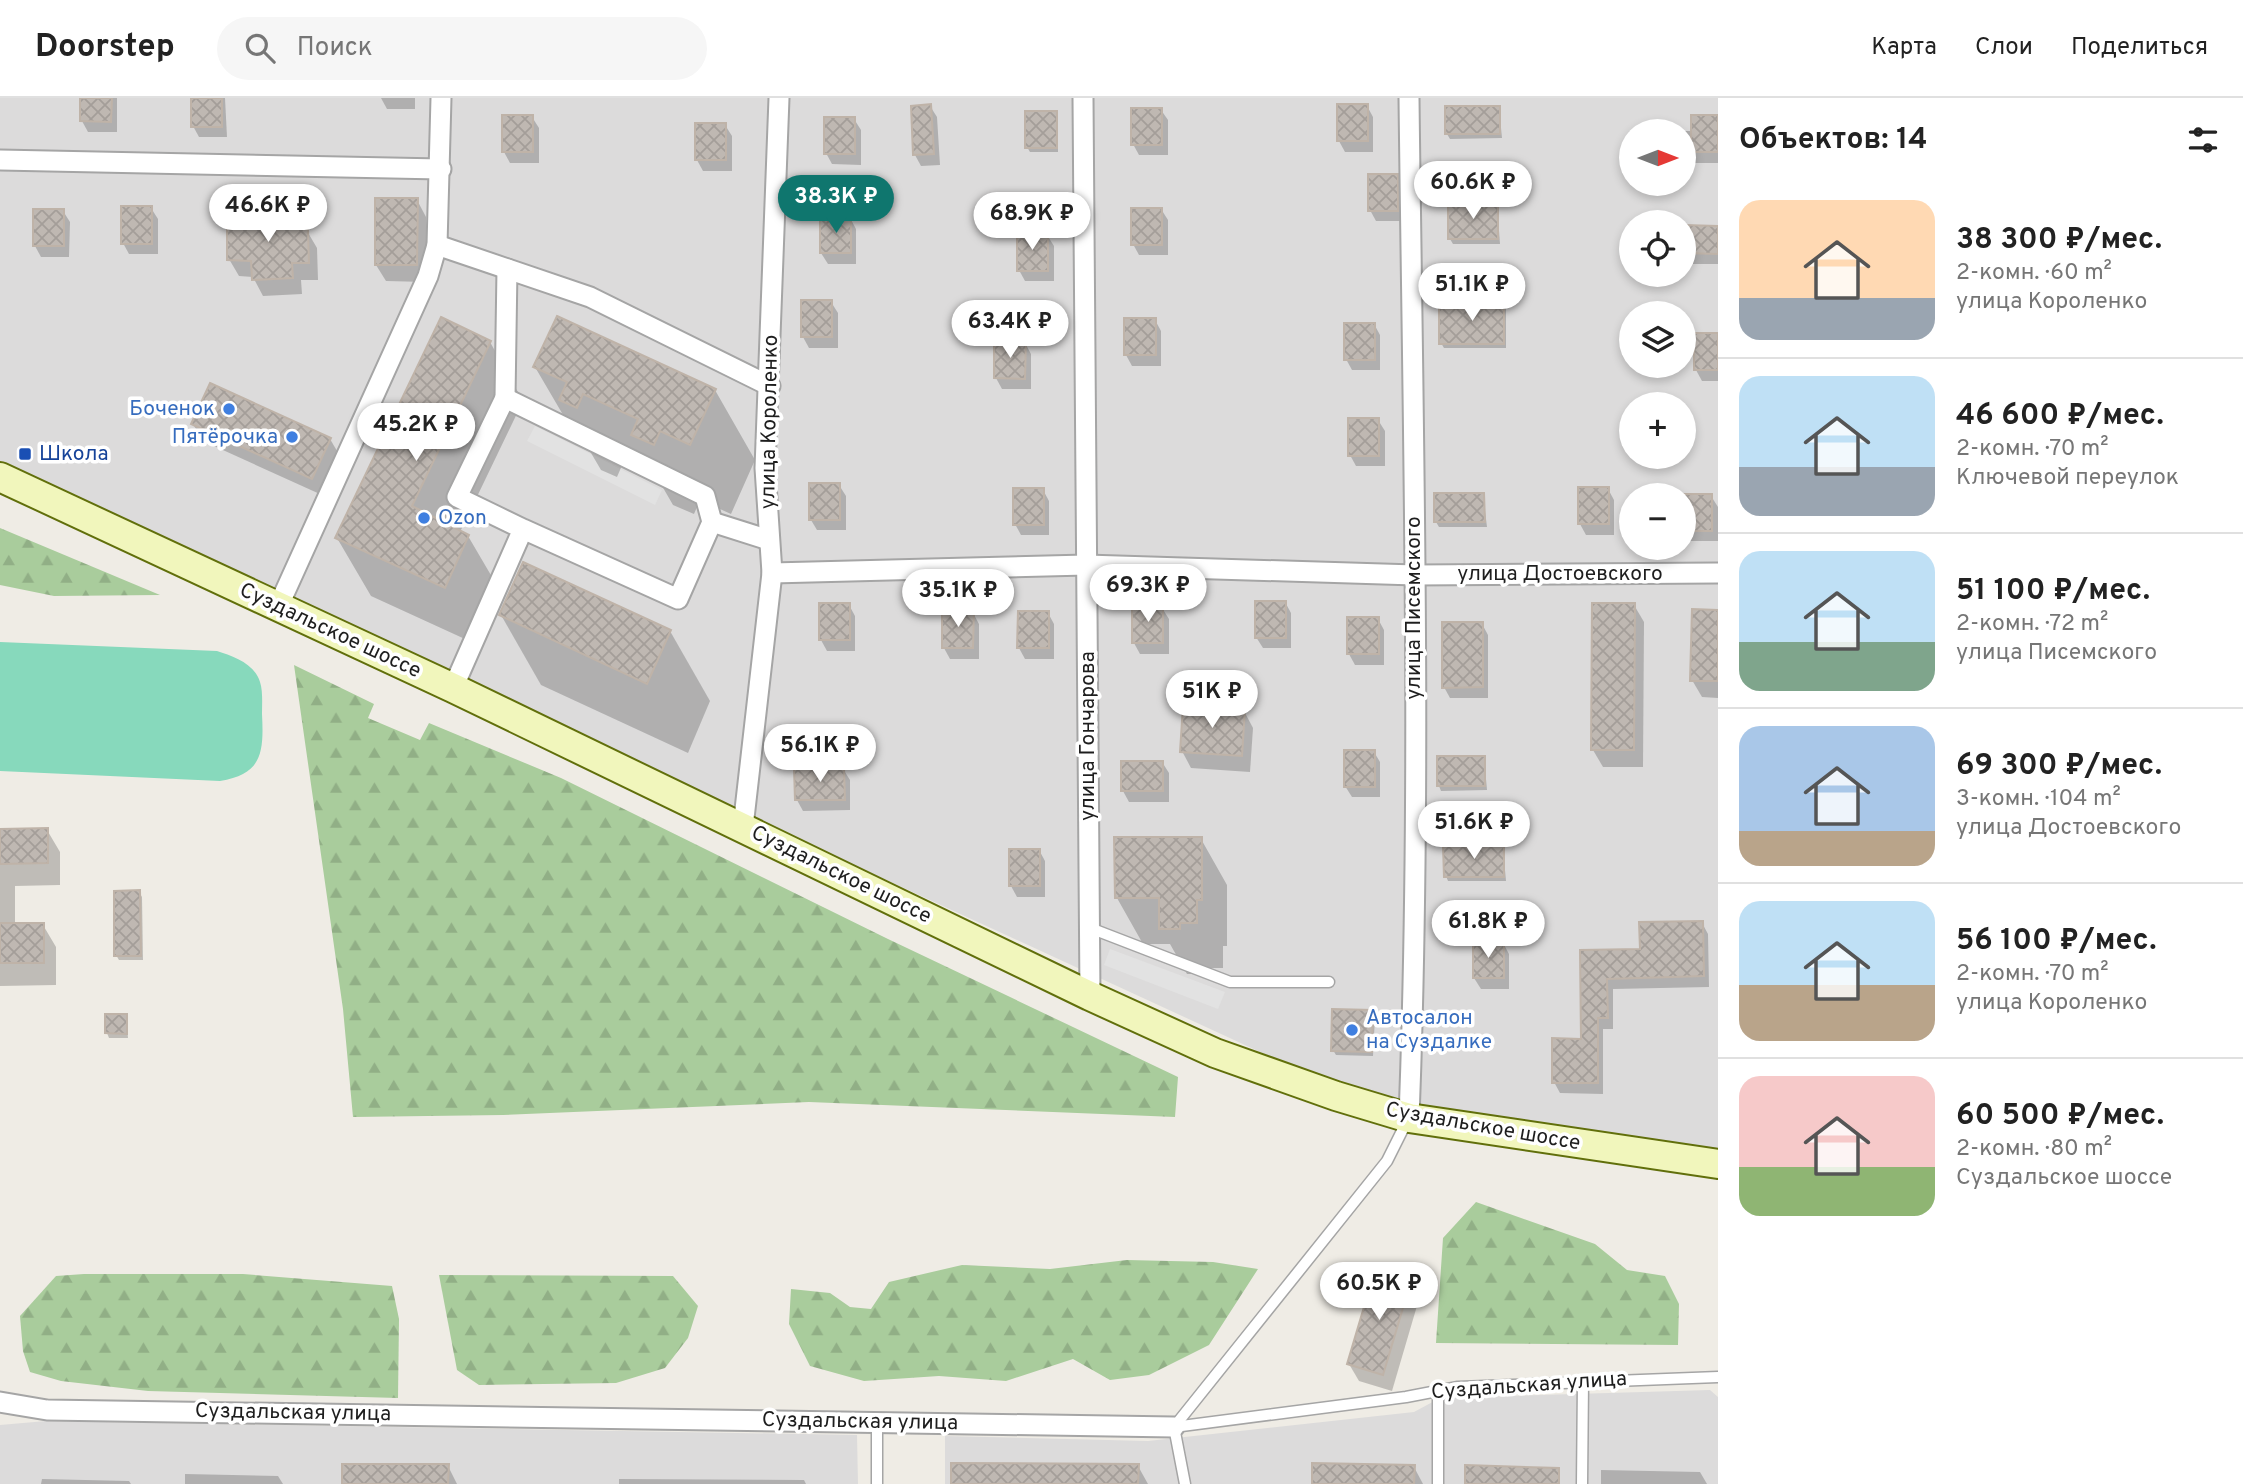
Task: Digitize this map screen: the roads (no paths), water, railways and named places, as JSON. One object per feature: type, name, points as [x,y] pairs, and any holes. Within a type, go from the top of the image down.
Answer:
[{"type":"main road","name":"Суздальское шоссе","points":[[0,477],[453,688],[1090,996],[1215,1053],[1409,1118],[1718,1164]]},
{"type":"street","points":[[278,607],[428,276],[437,245],[441,98]]},
{"type":"street","name":"улица Короленко","points":[[743,827],[772,573],[765,468],[779,98]]},
{"type":"street","name":"улица Гончарова","points":[[1083,98],[1090,996]]},
{"type":"street","name":"улица Писемского","points":[[1409,98],[1415,575],[1414,1024],[1409,1118]]},
{"type":"street","points":[[0,160],[440,169]]},
{"type":"street","points":[[437,245],[590,297],[770,386]]},
{"type":"street","points":[[505,398],[705,496],[712,522],[678,599],[523,530],[457,497],[505,398],[507,269]]},
{"type":"street","points":[[712,522],[769,540]]},
{"type":"street","points":[[453,688],[523,530]]},
{"type":"street","name":"улица Достоевского","points":[[772,573],[1086,565],[1415,575],[1718,573]]},
{"type":"street","name":"Суздальская улица","points":[[0,1402],[47,1410],[1174,1427]]},
{"type":"lane","points":[[1090,928],[1230,982],[1329,982]]},
{"type":"lane","points":[[1185,1484],[1174,1427],[1387,1161],[1409,1118]]},
{"type":"lane","name":"Суздальская улица","points":[[1174,1427],[1406,1397],[1438,1389],[1718,1377]]},
{"type":"lane","points":[[1582,1484],[1583,1381]]},
{"type":"lane","points":[[1438,1389],[1438,1484]]},
{"type":"lane","points":[[877,1422],[877,1484]]},
{"type":"place","name":"Боченок","points":[[229,409]]},
{"type":"place","name":"Пятёрочка","points":[[292,437]]},
{"type":"place","name":"Школа","points":[[25,454]]},
{"type":"place","name":"Ozon","points":[[424,518]]},
{"type":"place","name":"Автосалон на Суздалке","points":[[1352,1030]]}]
